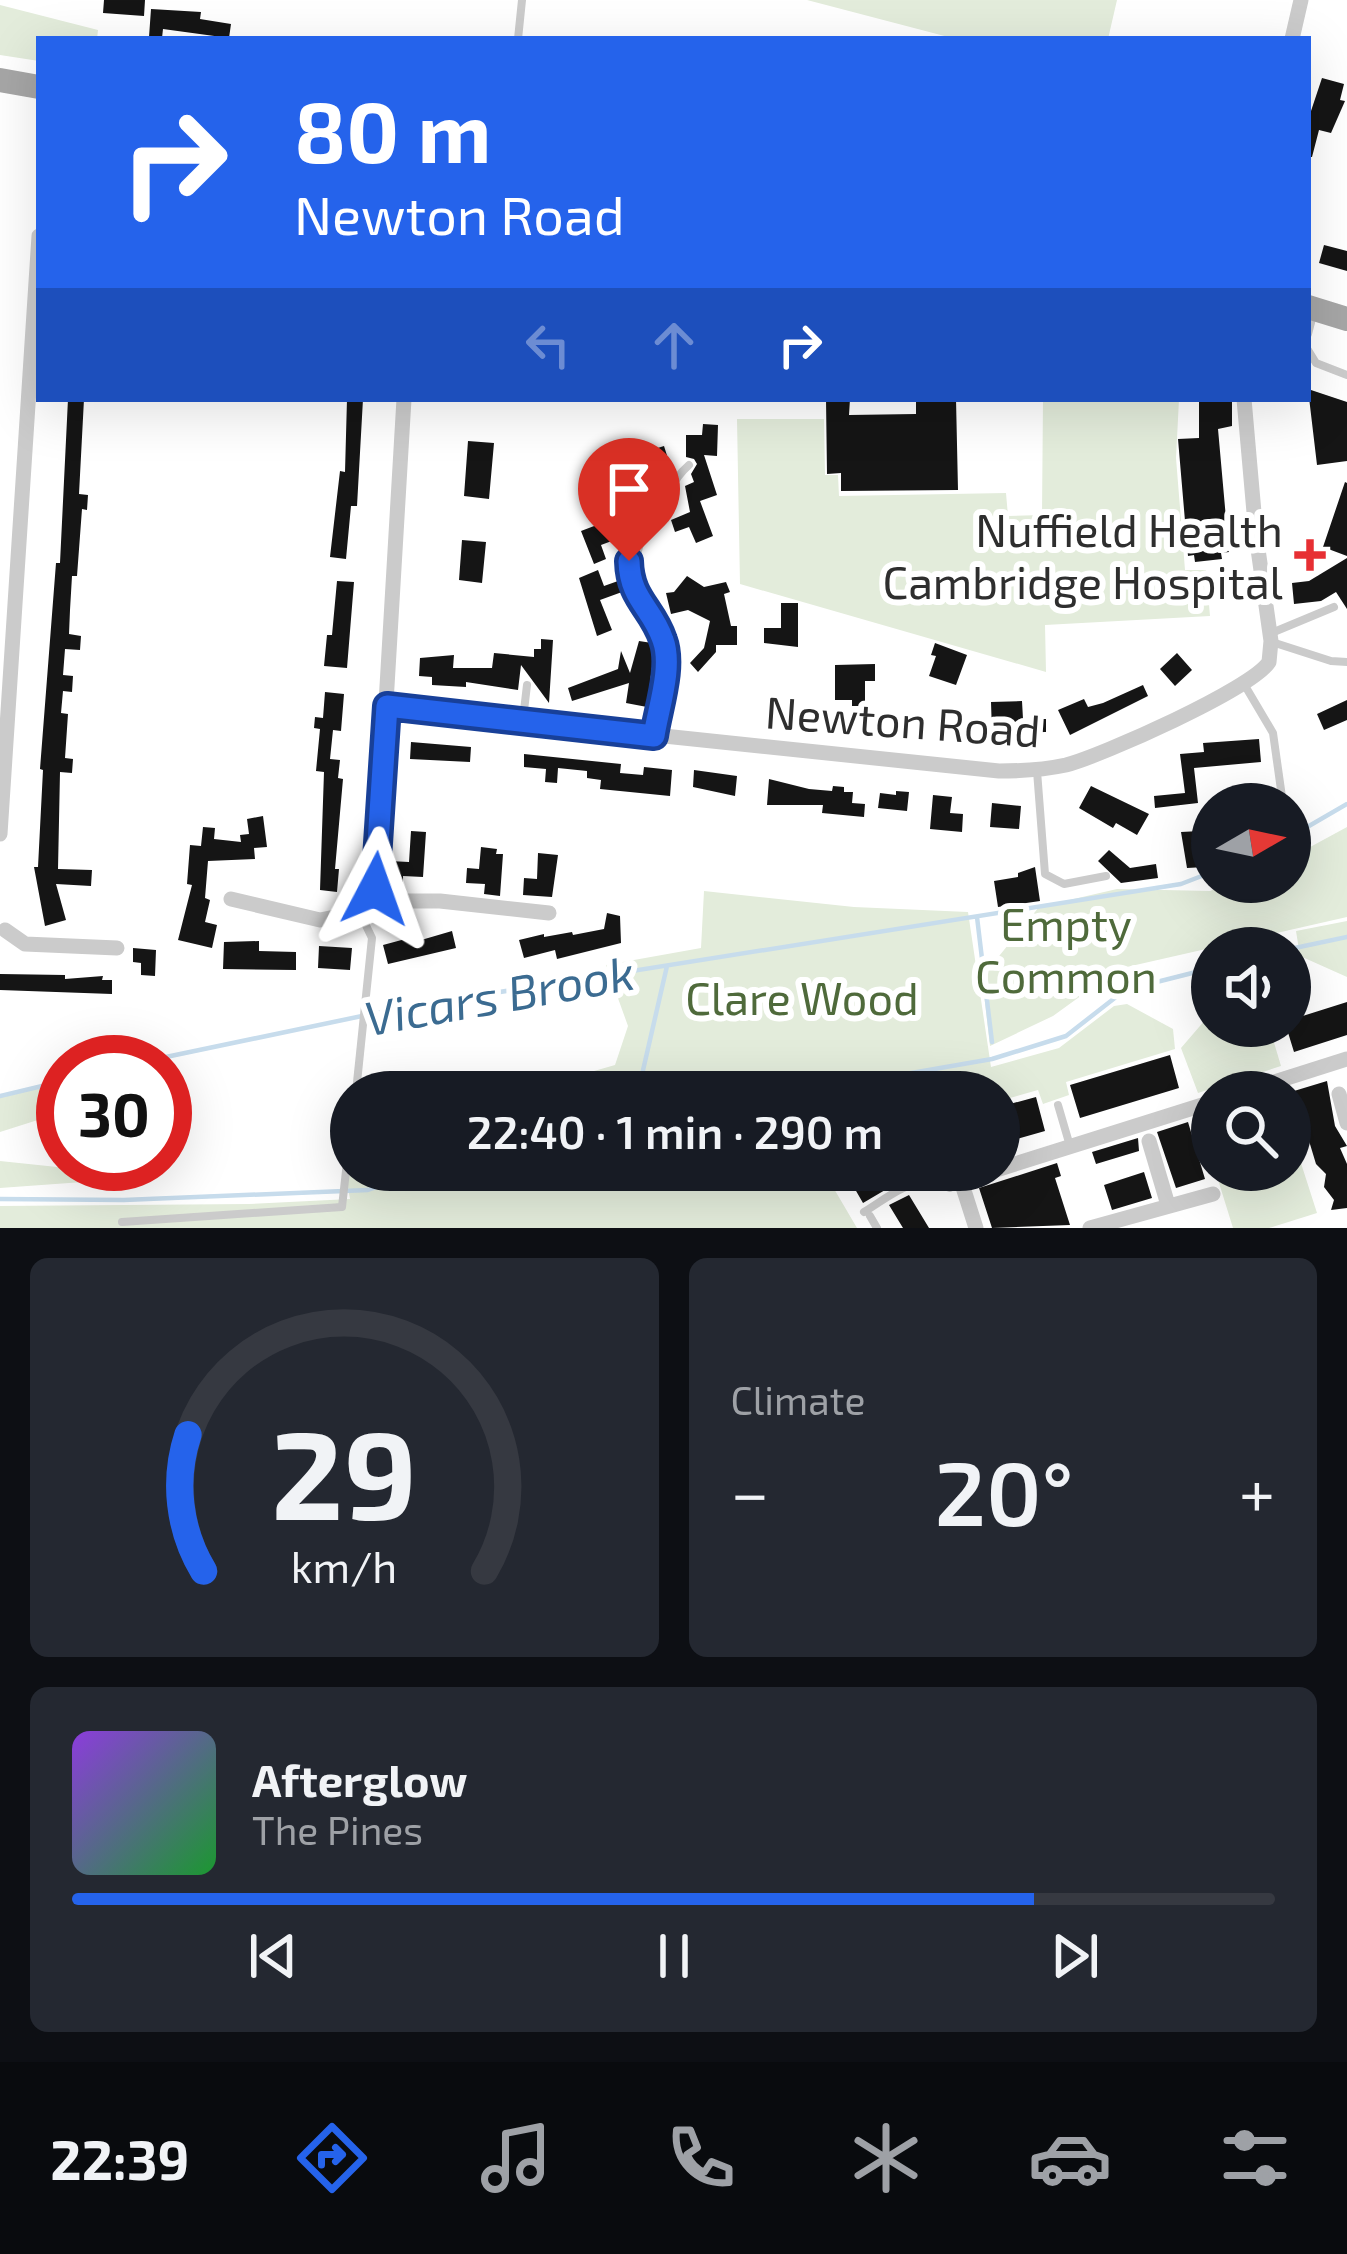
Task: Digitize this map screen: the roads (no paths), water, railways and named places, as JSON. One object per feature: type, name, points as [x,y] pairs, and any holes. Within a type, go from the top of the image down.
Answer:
[{"type":"main road","points":[[0,80],[36,86]]},
{"type":"main road","points":[[1311,317],[1347,320]]},
{"type":"street","points":[[1293,36],[1301,0]]},
{"type":"street","points":[[0,834],[36,282]]},
{"type":"street","points":[[231,899],[320,920],[359,912],[375,889],[404,402]]},
{"type":"street","points":[[1244,402],[1271,653],[1264,670],[1244,684]]},
{"type":"street","points":[[643,525],[629,561],[630,578],[634,596],[664,640],[666,655],[654,736]]},
{"type":"street","name":"Newton Road","points":[[387,706],[999,771],[1036,771],[1097,755],[1244,684]]},
{"type":"street","points":[[375,889],[395,901],[549,913]]},
{"type":"street","points":[[2,927],[25,944],[117,947]]},
{"type":"street","points":[[1310,1071],[1347,1059]]},
{"type":"street","points":[[1339,1094],[1347,1123]]},
{"type":"street","points":[[1020,1162],[1191,1109]]},
{"type":"street","points":[[1148,1142],[1168,1205]]},
{"type":"street","points":[[957,1191],[976,1228]]},
{"type":"street","points":[[1090,1228],[1213,1194]]},
{"type":"lane","points":[[518,36],[522,0]]},
{"type":"lane","points":[[1311,355],[1316,363],[1347,375]]},
{"type":"lane","points":[[643,525],[657,513],[676,476],[689,466]]},
{"type":"lane","points":[[1270,637],[1334,608]]},
{"type":"lane","points":[[1270,637],[1331,661],[1347,662]]},
{"type":"lane","points":[[1244,684],[1273,733],[1280,783]]},
{"type":"lane","points":[[523,722],[527,685]]},
{"type":"lane","points":[[1036,771],[1045,874],[1064,884],[1106,876]]},
{"type":"lane","points":[[358,1071],[372,938],[359,912]]},
{"type":"lane","points":[[1058,1105],[1070,1147]]},
{"type":"lane","points":[[122,1222],[341,1207],[342,1191]]},
{"type":"lane","points":[[877,1228],[867,1214],[900,1191]]},
{"type":"waterway","name":"Vicars Brook","points":[[1311,825],[1347,804]]},
{"type":"waterway","name":"Vicars Brook","points":[[192,1052],[405,1007],[1191,880]]},
{"type":"waterway","points":[[977,917],[992,1042]]},
{"type":"waterway","points":[[1311,945],[1347,937]]},
{"type":"waterway","points":[[643,1071],[667,966]]},
{"type":"waterway","points":[[923,1071],[992,1059],[1066,1036],[1125,990],[1191,973]]},
{"type":"waterway","name":"Vicars Brook","points":[[0,1096],[36,1087]]},
{"type":"waterway","points":[[0,1199],[124,1200],[344,1191]]},
{"type":"place","name":"Nuffield Health Cambridge Hospital","points":[[1310,555]]},
{"type":"park label","name":"Empty Common","points":[[1066,949]]},
{"type":"park label","name":"Clare Wood","points":[[802,997]]}]
